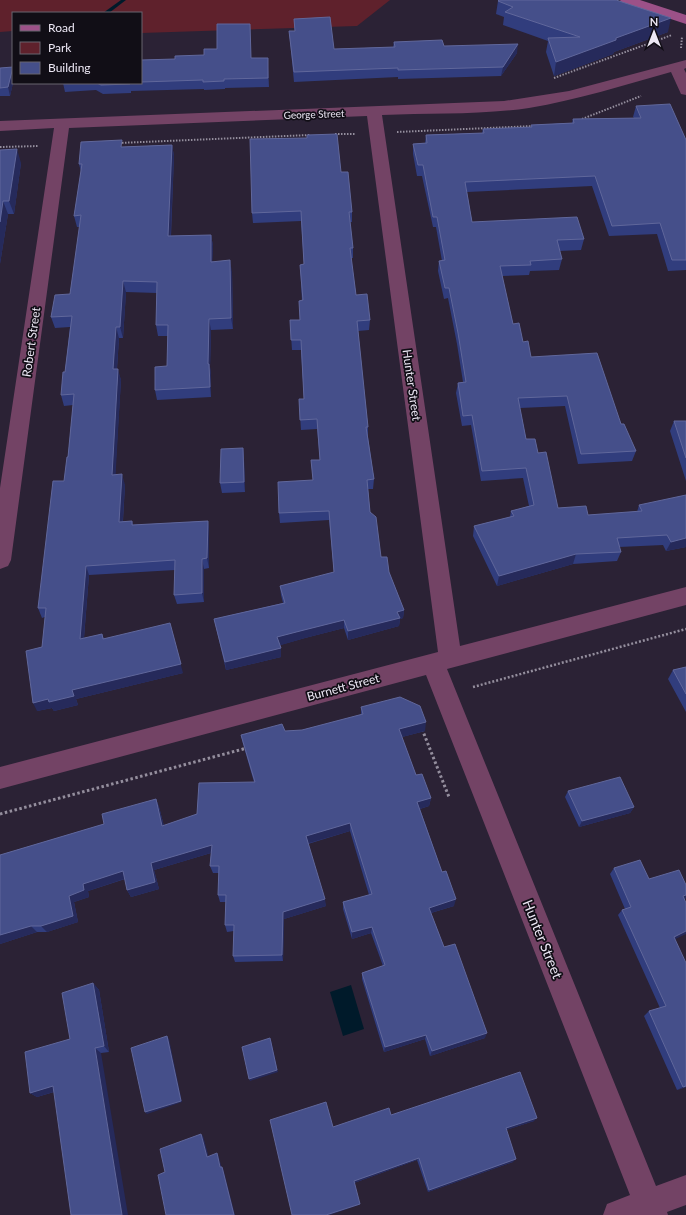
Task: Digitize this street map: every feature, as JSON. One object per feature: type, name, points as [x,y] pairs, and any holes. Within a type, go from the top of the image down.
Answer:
[{"type":"street","points":[[627,0],[686,20]]},
{"type":"street","points":[[652,0],[686,12]]},
{"type":"street","name":"George Street","points":[[624,79],[660,61],[686,53]]},
{"type":"street","points":[[681,66],[686,91]]},
{"type":"street","name":"George Street","points":[[0,126],[476,108],[529,103],[570,95],[624,79],[681,66]]},
{"type":"street","name":"Hunter Street","points":[[374,112],[441,661],[651,1209]]},
{"type":"street","name":"Robert Street","points":[[0,560],[62,124]]},
{"type":"street","name":"Burnett Street","points":[[0,778],[686,596]]},
{"type":"street","points":[[618,1215],[651,1209],[686,1190]]},
{"type":"path","points":[[554,78],[676,33]]},
{"type":"path","points":[[473,687],[686,629]]},
{"type":"path","points":[[421,726],[449,797]]},
{"type":"path","points":[[0,814],[248,747]]},
{"type":"green space","points":[[0,0],[390,0],[357,26],[142,33],[142,12],[12,12],[12,31],[0,32]]},
{"type":"water","points":[[351,985],[364,1029],[343,1036],[330,992]]},
{"type":"building","points":[[616,0],[671,18],[556,62],[548,38],[580,37],[505,12],[513,7],[498,1]]},
{"type":"building","points":[[330,17],[334,49],[395,47],[394,42],[442,40],[444,46],[518,44],[503,67],[398,70],[398,68],[294,72],[289,31],[295,31],[294,19]]},
{"type":"building","points":[[217,24],[250,24],[251,58],[268,58],[268,78],[224,79],[224,81],[203,82],[203,80],[142,82],[142,60],[175,59],[175,56],[204,55],[204,49],[217,49]]},
{"type":"building","points":[[12,67],[8,87],[0,88],[0,68]]},
{"type":"building","points":[[99,84],[130,84],[101,85]]},
{"type":"building","points":[[670,104],[686,140],[686,260],[672,260],[660,223],[612,226],[595,176],[465,182],[472,222],[577,217],[584,239],[557,240],[562,259],[530,261],[531,265],[500,266],[513,324],[519,323],[523,342],[528,341],[531,357],[597,353],[621,424],[624,424],[636,451],[581,454],[567,396],[518,398],[526,439],[535,439],[538,453],[546,452],[558,508],[586,506],[588,515],[642,511],[639,505],[686,495],[686,538],[671,542],[667,535],[617,538],[621,552],[576,554],[499,576],[474,526],[514,516],[511,511],[534,505],[526,468],[482,471],[472,415],[463,416],[458,383],[466,382],[449,288],[445,288],[439,261],[445,260],[437,217],[433,217],[423,165],[418,165],[413,144],[427,143],[426,135],[484,133],[483,129],[532,127],[531,125],[574,123],[573,119],[641,118],[636,106]]},
{"type":"building","points":[[337,134],[341,172],[348,172],[352,212],[349,212],[353,248],[350,248],[356,295],[367,294],[370,320],[357,321],[368,427],[366,427],[374,479],[367,480],[370,512],[376,517],[381,557],[387,557],[389,572],[404,610],[397,612],[400,618],[348,631],[344,620],[277,637],[281,648],[225,662],[214,619],[285,603],[280,586],[334,572],[329,511],[279,513],[278,482],[313,480],[311,460],[320,460],[317,419],[300,420],[299,399],[304,399],[301,340],[291,340],[290,320],[300,320],[299,301],[303,300],[300,265],[304,264],[301,211],[252,213],[250,139],[307,138],[307,135]]},
{"type":"building","points":[[122,140],[121,147],[172,145],[168,236],[211,235],[211,262],[230,260],[231,318],[209,319],[208,364],[210,387],[155,390],[155,367],[167,366],[168,325],[156,325],[157,282],[123,281],[120,327],[116,327],[113,369],[118,369],[112,475],[122,474],[119,522],[132,521],[132,525],[208,521],[207,558],[202,559],[202,593],[174,595],[175,560],[86,566],[80,639],[102,634],[103,639],[170,623],[181,664],[72,690],[74,696],[49,702],[48,699],[33,703],[26,651],[42,647],[46,608],[38,608],[53,481],[64,481],[68,457],[74,394],[61,395],[72,316],[51,317],[55,295],[70,294],[81,215],[74,216],[82,164],[79,164],[81,142]]},
{"type":"building","points":[[17,149],[9,201],[3,201],[0,222],[0,150]]},
{"type":"building","points":[[674,421],[686,421],[686,458]]},
{"type":"building","points":[[243,448],[244,482],[220,483],[221,449]]},
{"type":"building","points":[[686,667],[686,694],[673,670]]},
{"type":"building","points":[[400,697],[420,706],[426,722],[399,729],[416,775],[422,774],[431,798],[417,802],[442,872],[446,871],[456,899],[429,908],[444,947],[455,944],[487,1033],[432,1051],[426,1035],[385,1047],[362,973],[385,965],[372,927],[352,932],[343,902],[372,894],[350,823],[306,836],[325,899],[283,912],[282,955],[233,956],[234,925],[225,925],[226,895],[218,895],[219,866],[210,866],[212,845],[151,863],[155,882],[127,890],[123,871],[83,884],[84,890],[69,896],[73,916],[41,926],[31,926],[0,935],[0,855],[104,824],[102,814],[156,799],[162,826],[197,814],[199,783],[255,782],[241,735],[282,724],[285,731],[302,730],[363,714],[361,707]]},
{"type":"building","points":[[620,777],[634,807],[582,821],[568,791]]},
{"type":"building","points":[[640,860],[649,879],[679,870],[686,885],[686,895],[683,896],[686,903],[686,931],[674,937],[686,963],[686,1086],[683,1087],[649,1011],[666,1006],[622,910],[631,907],[614,868]]},
{"type":"building","points":[[93,983],[104,1046],[95,1048],[122,1215],[71,1215],[53,1086],[30,1093],[25,1052],[70,1039],[62,993]]},
{"type":"building","points":[[167,1036],[181,1101],[145,1112],[131,1048]]},
{"type":"building","points":[[270,1038],[277,1070],[249,1079],[242,1047]]},
{"type":"building","points":[[520,1072],[537,1118],[506,1128],[516,1159],[429,1190],[419,1158],[354,1181],[360,1204],[326,1215],[292,1215],[270,1120],[326,1102],[333,1127],[389,1108],[391,1115]]},
{"type":"building","points":[[201,1134],[207,1157],[217,1153],[234,1215],[166,1215],[158,1175],[165,1172],[160,1149]]},
{"type":"waterway","points":[[107,12],[124,0]]}]
